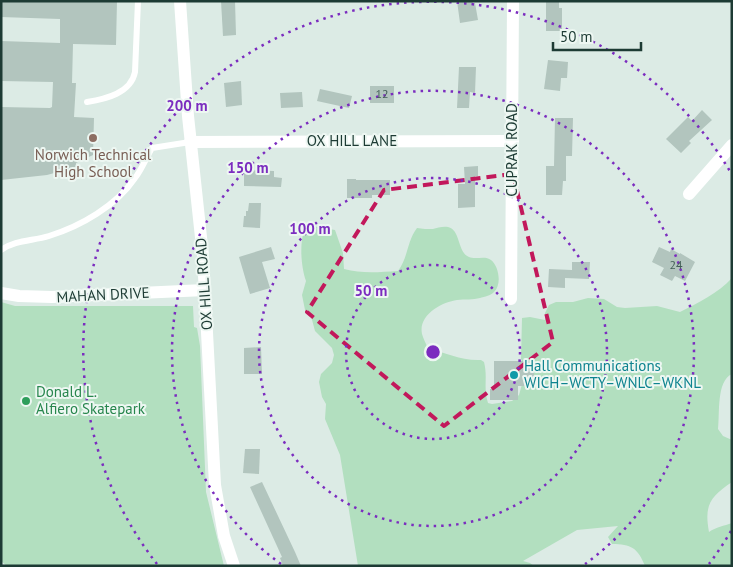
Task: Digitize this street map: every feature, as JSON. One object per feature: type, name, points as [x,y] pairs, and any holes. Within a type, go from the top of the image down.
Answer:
[{"type":"street","name":"OX HILL ROAD","points":[[180,1],[190,142],[206,290],[215,484],[224,536],[234,566]]},
{"type":"street","name":"CUPRAK ROAD","points":[[511,298],[513,1]]},
{"type":"street","name":"OX HILL LANE","points":[[190,142],[513,141]]},
{"type":"street","points":[[689,194],[732,146]]},
{"type":"street","name":"MAHAN DRIVE","points":[[1,293],[52,298],[206,290]]},
{"type":"lane","points":[[87,102],[115,94],[126,88],[133,80],[138,1]]},
{"type":"lane","points":[[1,250],[12,244],[60,232],[90,217],[109,204],[132,183],[152,148],[190,142]]},
{"type":"highlighted area","points":[[513,174],[553,342],[444,426],[307,312],[384,190]]},
{"type":"green space","points":[[312,226],[335,230],[343,253],[344,269],[351,271],[398,271],[417,228],[433,229],[448,227],[455,232],[465,254],[472,258],[491,260],[496,267],[499,280],[493,293],[477,299],[451,301],[438,307],[427,315],[422,327],[422,336],[428,348],[460,358],[484,362],[488,403],[492,404],[512,401],[519,395],[526,370],[521,359],[522,318],[530,317],[545,320],[545,313],[549,305],[556,302],[573,302],[588,298],[604,299],[617,307],[657,306],[680,312],[714,293],[732,278],[732,374],[723,383],[718,429],[723,436],[732,440],[732,482],[718,492],[710,502],[707,515],[709,532],[732,523],[732,566],[645,566],[640,555],[633,548],[612,544],[608,537],[618,526],[577,530],[523,561],[534,566],[358,566],[340,455],[325,419],[326,404],[322,397],[319,382],[321,374],[332,363],[334,355],[332,348],[315,331],[311,316],[305,310],[302,295],[306,281],[302,262],[302,240],[305,228]]},
{"type":"green space","points":[[1,302],[15,306],[193,306],[194,327],[197,328],[200,346],[206,492],[224,566],[7,566],[1,561]]},
{"type":"building","points":[[1,1],[117,1],[116,45],[73,44],[72,83],[76,83],[74,117],[94,118],[93,155],[76,163],[76,167],[47,175],[1,180],[1,107],[50,108],[52,107],[53,82],[1,81],[1,41],[60,43],[60,19],[1,17]]},
{"type":"building","points":[[221,1],[235,1],[236,35],[223,36]]},
{"type":"building","points":[[457,1],[472,1],[475,3],[478,20],[460,23]]},
{"type":"building","points":[[546,2],[559,2],[559,8],[562,8],[562,31],[546,31]]},
{"type":"building","points":[[548,60],[568,62],[567,78],[561,78],[560,91],[544,89]]},
{"type":"building","points":[[459,67],[476,67],[475,93],[470,92],[469,108],[457,108]]},
{"type":"building","points":[[241,81],[242,105],[226,107],[224,83]]},
{"type":"building","points":[[370,86],[394,86],[394,103],[370,103]]},
{"type":"building","points":[[320,89],[352,96],[349,108],[317,101]]},
{"type":"building","points":[[302,92],[303,107],[281,108],[280,93]]},
{"type":"building","points":[[702,110],[712,120],[689,141],[691,143],[681,153],[666,139],[688,117],[692,121]]},
{"type":"building","points":[[555,118],[573,118],[572,156],[566,156],[566,181],[563,181],[562,195],[546,195],[546,166],[554,166]]},
{"type":"building","points":[[478,166],[478,176],[475,176],[475,207],[458,208],[458,184],[465,184],[464,167]]},
{"type":"building","points":[[244,170],[274,171],[274,177],[282,178],[281,187],[244,186]]},
{"type":"building","points":[[347,179],[390,180],[390,195],[372,195],[372,198],[347,198]]},
{"type":"building","points":[[249,203],[261,203],[260,228],[243,227],[244,216],[246,216],[246,211],[248,211]]},
{"type":"building","points":[[271,247],[275,259],[262,262],[270,288],[250,294],[239,257]]},
{"type":"building","points":[[659,247],[670,252],[671,249],[695,262],[685,281],[675,276],[672,281],[660,275],[664,268],[652,262]]},
{"type":"building","points":[[572,262],[590,262],[589,279],[565,278],[565,288],[548,287],[549,269],[572,270]]},
{"type":"building","points":[[261,347],[262,374],[244,374],[244,348]]},
{"type":"building","name":"Hall Communications WICH–WCTY–WNLC–WKNL","points":[[494,361],[529,361],[529,364],[534,364],[534,386],[518,386],[518,400],[490,400],[490,389],[494,389]]},
{"type":"building","points":[[245,449],[260,449],[259,474],[243,473]]},
{"type":"building","points":[[262,482],[301,566],[283,566],[280,558],[282,557],[250,487]]},
{"type":"place","name":"Norwich Technical High School","points":[[93,138]]},
{"type":"place","name":"Hall Communications WICH–WCTY–WNLC–WKNL","points":[[514,375]]},
{"type":"place","name":"Donald L. Alfiero Skatepark","points":[[26,401]]}]
